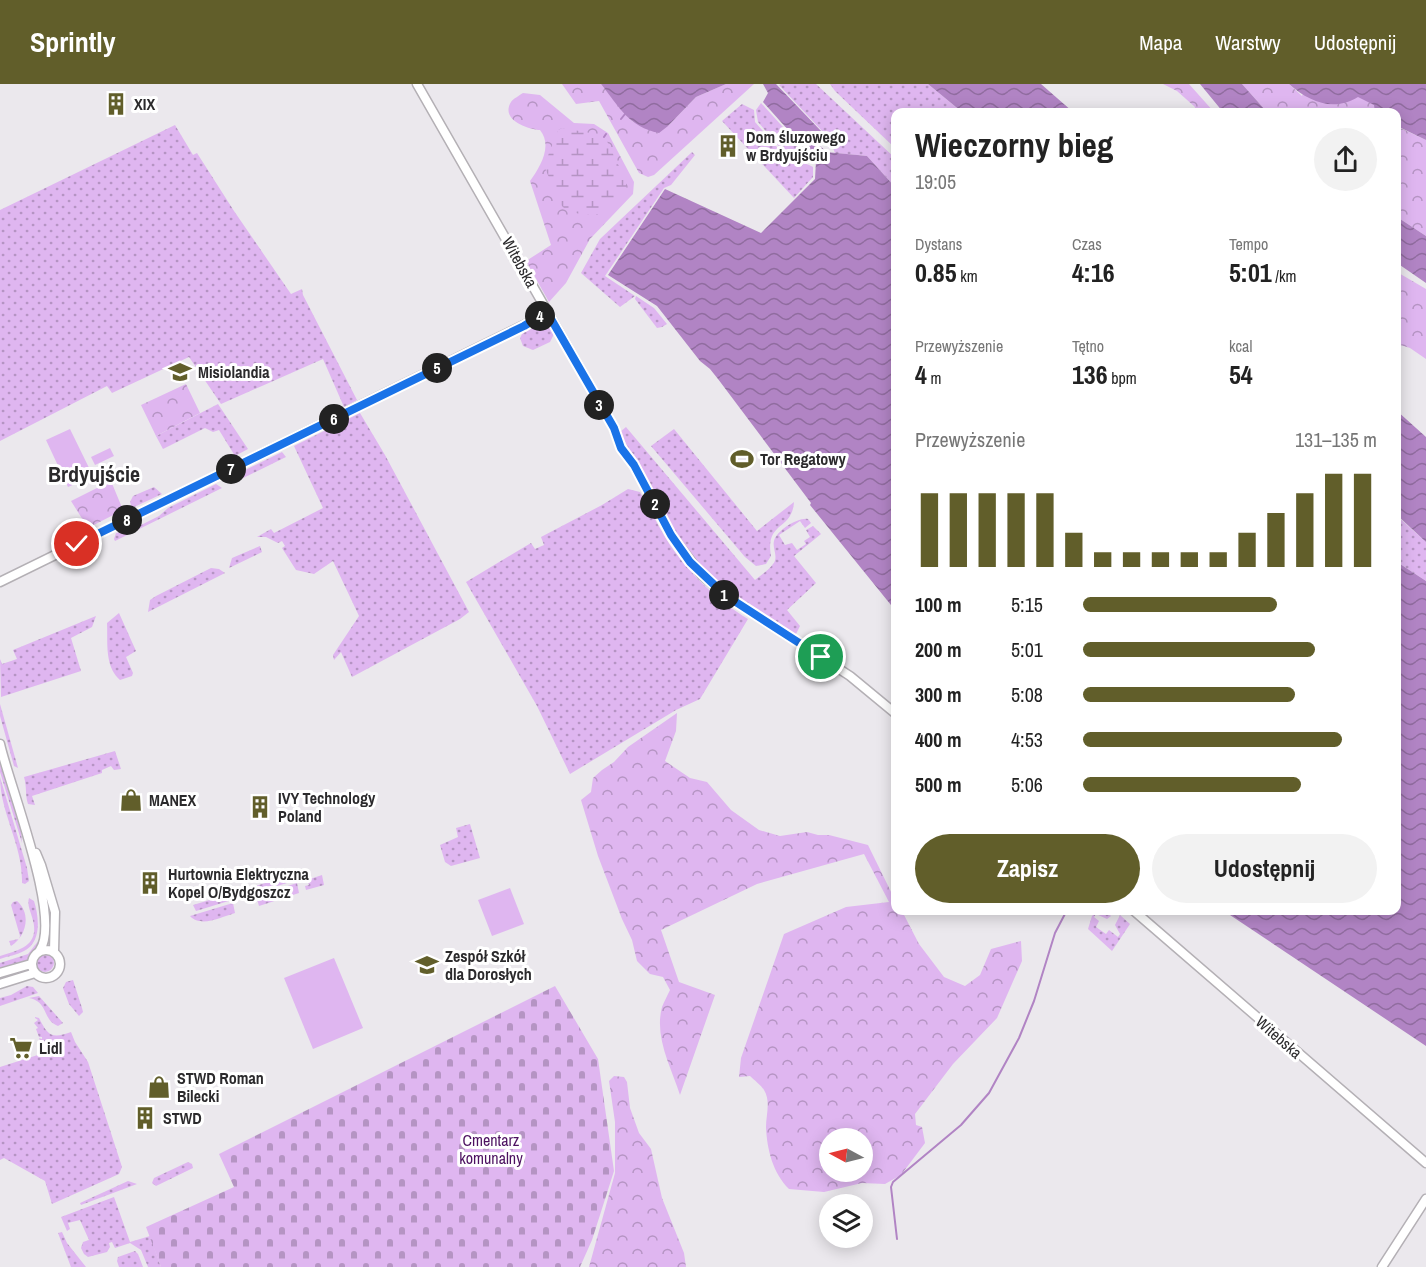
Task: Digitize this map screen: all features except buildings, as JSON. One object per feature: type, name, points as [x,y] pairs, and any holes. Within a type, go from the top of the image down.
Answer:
[{"type":"street","name":"Witebska","points":[[417,84],[614,428],[621,448],[634,465],[671,535],[690,562],[725,595],[850,676],[891,710]]},
{"type":"street","points":[[0,582],[524,326],[547,312]]},
{"type":"street","points":[[0,744],[27,835],[45,908],[46,935],[40,950],[33,956],[33,969],[42,978],[47,978],[56,974],[60,965],[60,960],[54,951],[55,912],[41,865],[27,835]]},
{"type":"street","name":"Witebska","points":[[1139,915],[1426,1163]]},
{"type":"street","points":[[40,950],[54,951]]},
{"type":"street","points":[[0,973],[33,969]]},
{"type":"street","points":[[0,984],[33,969]]},
{"type":"street","points":[[1383,1267],[1426,1199]]},
{"type":"green space","points":[[562,84],[601,84],[633,122],[668,126],[696,97],[726,84],[754,84],[654,175],[648,177],[639,173],[599,101],[576,104]]},
{"type":"green space","points":[[816,84],[891,154],[891,183],[867,156],[835,153],[833,148],[828,148],[828,143],[825,144],[820,139],[823,132],[779,85]]},
{"type":"green space","points":[[830,84],[928,84],[957,108],[891,108],[891,144]]},
{"type":"green space","points":[[1163,84],[1189,84],[1210,108],[1195,108],[1177,91]]},
{"type":"green space","points":[[1242,84],[1289,84],[1302,96],[1307,84],[1426,84],[1400,108],[1263,108]]},
{"type":"green space","points":[[523,93],[540,95],[574,123],[594,124],[608,133],[634,182],[633,194],[590,239],[566,283],[549,302],[526,261],[551,245],[530,181],[544,156],[544,136],[540,130],[517,122],[509,114],[511,102]]},
{"type":"green space","points":[[761,103],[803,149],[803,159],[790,157],[758,122],[756,110]]},
{"type":"green space","points":[[742,104],[754,110],[755,122],[782,153],[813,167],[813,177],[794,198],[722,121]]},
{"type":"green space","points":[[175,125],[193,155],[197,153],[291,294],[302,289],[357,400],[344,407],[323,359],[221,404],[189,357],[112,393],[107,386],[0,441],[0,210]]},
{"type":"green space","points":[[562,128],[602,135],[626,181],[626,190],[598,214],[583,215],[566,210],[561,205],[544,166],[558,130]]},
{"type":"green space","points":[[1401,128],[1426,140],[1426,236],[1401,220]]},
{"type":"green space","points":[[692,152],[695,155],[671,185],[664,188],[605,276],[635,296],[620,307],[581,273],[600,239]]},
{"type":"green space","points":[[1401,274],[1426,289],[1426,359],[1410,348],[1401,345]]},
{"type":"green space","points":[[636,296],[654,308],[667,324],[657,328],[635,299]]},
{"type":"green space","points":[[547,322],[555,332],[550,342],[533,350],[523,346],[520,338],[524,331],[535,324]]},
{"type":"green space","points":[[186,384],[200,413],[156,436],[141,405]]},
{"type":"green space","points":[[218,404],[248,449],[235,456],[219,430],[213,432],[205,428],[163,449],[156,436]]},
{"type":"green space","points":[[360,413],[469,612],[352,677],[341,652],[334,660],[333,655],[359,616],[333,561],[314,574],[296,570],[282,548],[285,546],[282,541],[278,543],[266,537],[257,537],[271,529],[274,533],[323,508],[294,446]]},
{"type":"green space","points":[[626,427],[755,580],[775,561],[774,541],[779,533],[788,526],[804,519],[808,519],[811,523],[805,528],[800,521],[779,535],[785,545],[792,543],[797,550],[806,544],[804,541],[810,537],[806,530],[813,526],[821,534],[794,556],[816,583],[787,610],[800,626],[796,634],[791,634],[733,597],[700,567],[686,550],[650,491],[620,432]]},
{"type":"green space","points":[[70,429],[93,476],[68,487],[46,440]]},
{"type":"green space","points":[[674,429],[757,531],[794,502],[789,518],[772,537],[771,556],[766,564],[756,566],[745,557],[651,446]]},
{"type":"green space","points":[[110,448],[114,456],[95,465],[91,457]]},
{"type":"green space","points":[[282,452],[286,457],[239,480],[239,473]]},
{"type":"green space","points":[[111,481],[123,510],[88,528],[71,501]]},
{"type":"green space","points":[[216,484],[222,488],[115,541],[116,533],[131,530]]},
{"type":"green space","points":[[154,487],[162,494],[132,508],[130,502],[133,496]]},
{"type":"green space","points":[[628,489],[640,492],[670,545],[696,576],[715,595],[748,619],[700,699],[676,710],[570,774],[537,706],[466,582],[531,543],[535,549],[544,545],[541,537]]},
{"type":"green space","points":[[1401,520],[1426,542],[1426,581],[1401,565]]},
{"type":"green space","points":[[260,546],[262,552],[229,568],[232,558]]},
{"type":"green space","points":[[211,568],[225,573],[148,612],[150,600]]},
{"type":"green space","points":[[119,613],[136,651],[126,657],[133,673],[132,676],[120,680],[111,668],[107,638],[107,623]]},
{"type":"green space","points":[[96,616],[92,627],[71,638],[81,671],[1,697],[0,659],[2,664],[17,659],[13,650]]},
{"type":"green space","points":[[0,704],[18,768],[14,766],[0,716]]},
{"type":"green space","points":[[677,713],[676,731],[665,761],[690,778],[707,782],[731,810],[759,830],[780,836],[807,832],[829,835],[868,845],[891,892],[891,915],[904,915],[919,944],[944,977],[965,986],[980,975],[991,949],[1021,941],[1022,961],[997,1018],[953,1064],[915,1114],[916,1125],[922,1127],[925,1143],[901,1175],[885,1184],[862,1183],[824,1192],[789,1189],[779,1176],[769,1153],[766,1094],[750,1076],[739,1077],[741,1058],[784,934],[846,907],[889,902],[864,854],[757,884],[661,930],[679,982],[715,995],[680,1095],[665,1052],[660,1029],[662,1007],[670,990],[663,977],[650,974],[637,961],[632,940],[598,856],[581,800],[591,792],[593,778],[614,762],[628,747]]},
{"type":"green space","points":[[115,751],[121,769],[114,770],[111,766],[102,770],[102,773],[32,796],[35,805],[28,804],[24,777]]},
{"type":"green space","points":[[0,763],[21,831],[22,843],[0,772]]},
{"type":"green space","points":[[0,777],[27,868],[29,881],[25,884],[22,883],[19,855],[4,803]]},
{"type":"green space","points":[[470,824],[480,858],[451,866],[445,862],[440,845],[458,837],[456,828]]},
{"type":"green space","points":[[322,875],[324,885],[306,890],[305,886],[309,885],[307,880]]},
{"type":"green space","points":[[285,877],[287,883],[251,894],[249,888]]},
{"type":"green space","points":[[297,883],[299,893],[259,906],[256,896]]},
{"type":"green space","points":[[510,888],[524,924],[492,936],[478,900]]},
{"type":"green space","points":[[233,893],[235,899],[196,911],[193,905]]},
{"type":"green space","points":[[29,898],[34,901],[37,914],[38,929],[34,942],[18,954],[0,959],[0,956],[27,945],[34,934]]},
{"type":"green space","points":[[17,901],[22,906],[26,919],[19,938],[11,905]]},
{"type":"green space","points":[[233,903],[235,913],[218,919],[200,921],[190,916]]},
{"type":"green space","points":[[1093,915],[1099,921],[1096,927],[1106,934],[1109,930],[1118,937],[1120,934],[1115,925],[1120,915],[1130,924],[1112,951],[1088,929]]},
{"type":"green space","points":[[1098,915],[1110,915],[1107,919]]},
{"type":"green space","points":[[19,939],[16,942],[11,946],[9,941]]},
{"type":"green space","points":[[39,940],[40,945],[24,963],[0,969],[0,963],[28,954]]},
{"type":"green space","points":[[45,954],[51,957],[54,963],[51,969],[45,972],[39,969],[36,963],[39,957]]},
{"type":"green space","points":[[334,958],[363,1028],[313,1049],[284,978]]},
{"type":"green space","points":[[73,980],[83,1012],[79,1016],[69,1004],[63,988],[66,982]]},
{"type":"green space","points":[[27,986],[33,987],[38,993],[0,1006],[0,998]]},
{"type":"green space","name":"Cmentarz komunalny","points":[[555,986],[598,1059],[614,1171],[592,1240],[580,1267],[161,1267],[146,1227],[234,1187],[219,1154]]},
{"type":"green space","points":[[39,996],[63,1023],[58,1026],[53,1023],[40,1003],[29,998]]},
{"type":"green space","points":[[35,1017],[39,1018],[51,1034],[71,1032],[88,1062],[122,1167],[119,1174],[52,1204],[45,1181],[4,1158],[0,1160],[0,1067],[44,1053],[39,1038],[42,1039],[42,1037],[39,1037],[36,1029],[38,1028],[34,1023],[38,1020]]},
{"type":"green space","points":[[614,1076],[624,1077],[627,1082],[630,1108],[639,1133],[651,1149],[662,1198],[684,1253],[686,1267],[589,1267],[615,1173],[615,1122],[609,1081]]},
{"type":"green space","points":[[188,1162],[193,1168],[156,1186],[152,1183],[154,1178]]},
{"type":"green space","points":[[128,1181],[137,1184],[81,1205],[80,1203]]},
{"type":"green space","points":[[114,1197],[130,1242],[150,1236],[161,1267],[148,1267],[141,1250],[130,1243],[115,1248],[112,1242],[109,1243],[110,1247],[107,1252],[88,1257],[81,1248],[83,1242],[89,1240],[80,1220],[68,1223],[70,1229],[67,1231],[61,1217]]},
{"type":"green space","points":[[62,1232],[67,1243],[86,1267],[71,1267],[58,1233]]},
{"type":"green space","points":[[135,1251],[143,1267],[119,1267],[118,1257]]},
{"type":"water","points":[[601,84],[726,84],[696,97],[659,133],[632,121]]},
{"type":"water","points":[[763,84],[776,84],[822,132],[816,141],[826,152],[867,156],[891,183],[891,605],[810,505],[811,503],[718,379],[700,361],[657,306],[608,275],[665,189],[761,233],[815,179],[816,161],[763,102],[768,93]]},
{"type":"water","points":[[928,84],[1041,84],[1068,108],[957,108]]},
{"type":"water","points":[[1200,84],[1242,84],[1263,108],[1220,108]]},
{"type":"water","points":[[1289,84],[1426,84],[1426,140],[1401,128],[1401,108],[1374,108],[1374,105],[1358,97],[1340,104],[1322,103]]},
{"type":"water","points":[[1401,220],[1426,236],[1426,283],[1401,266]]},
{"type":"water","points":[[1401,414],[1426,437],[1426,542],[1401,519]]},
{"type":"water","points":[[1401,565],[1426,581],[1426,1046],[1230,915],[1401,915]]},
{"type":"waterway","points":[[621,119],[625,114]]},
{"type":"waterway","points":[[897,1239],[891,1187],[893,1182],[961,1125],[989,1093],[1019,1038],[1034,1001],[1055,933],[1064,915]]},
{"type":"place","name":"XIX","points":[[116,104]]},
{"type":"place","name":"Dom śluzowego w Brdyujściu","points":[[728,146]]},
{"type":"place","name":"Misiolandia","points":[[180,372]]},
{"type":"place","name":"Tor Regatowy","points":[[742,459]]},
{"type":"place","name":"MANEX","points":[[131,800]]},
{"type":"place","name":"IVY Technology Poland","points":[[260,807]]},
{"type":"place","name":"Hurtownia Elektryczna Kopel O/Bydgoszcz","points":[[150,883]]},
{"type":"place","name":"Zespół Szkół dla Dorosłych","points":[[427,965]]},
{"type":"place","name":"Lidl","points":[[21,1048]]},
{"type":"place","name":"STWD Roman Bilecki","points":[[159,1087]]},
{"type":"place","name":"STWD","points":[[145,1118]]},
{"type":"district","name":"Brdyujście","points":[[94,474]]},
{"type":"route","points":[[77,544],[524,326],[547,312],[614,428],[621,448],[634,465],[671,535],[690,562],[725,595],[821,657]]}]
